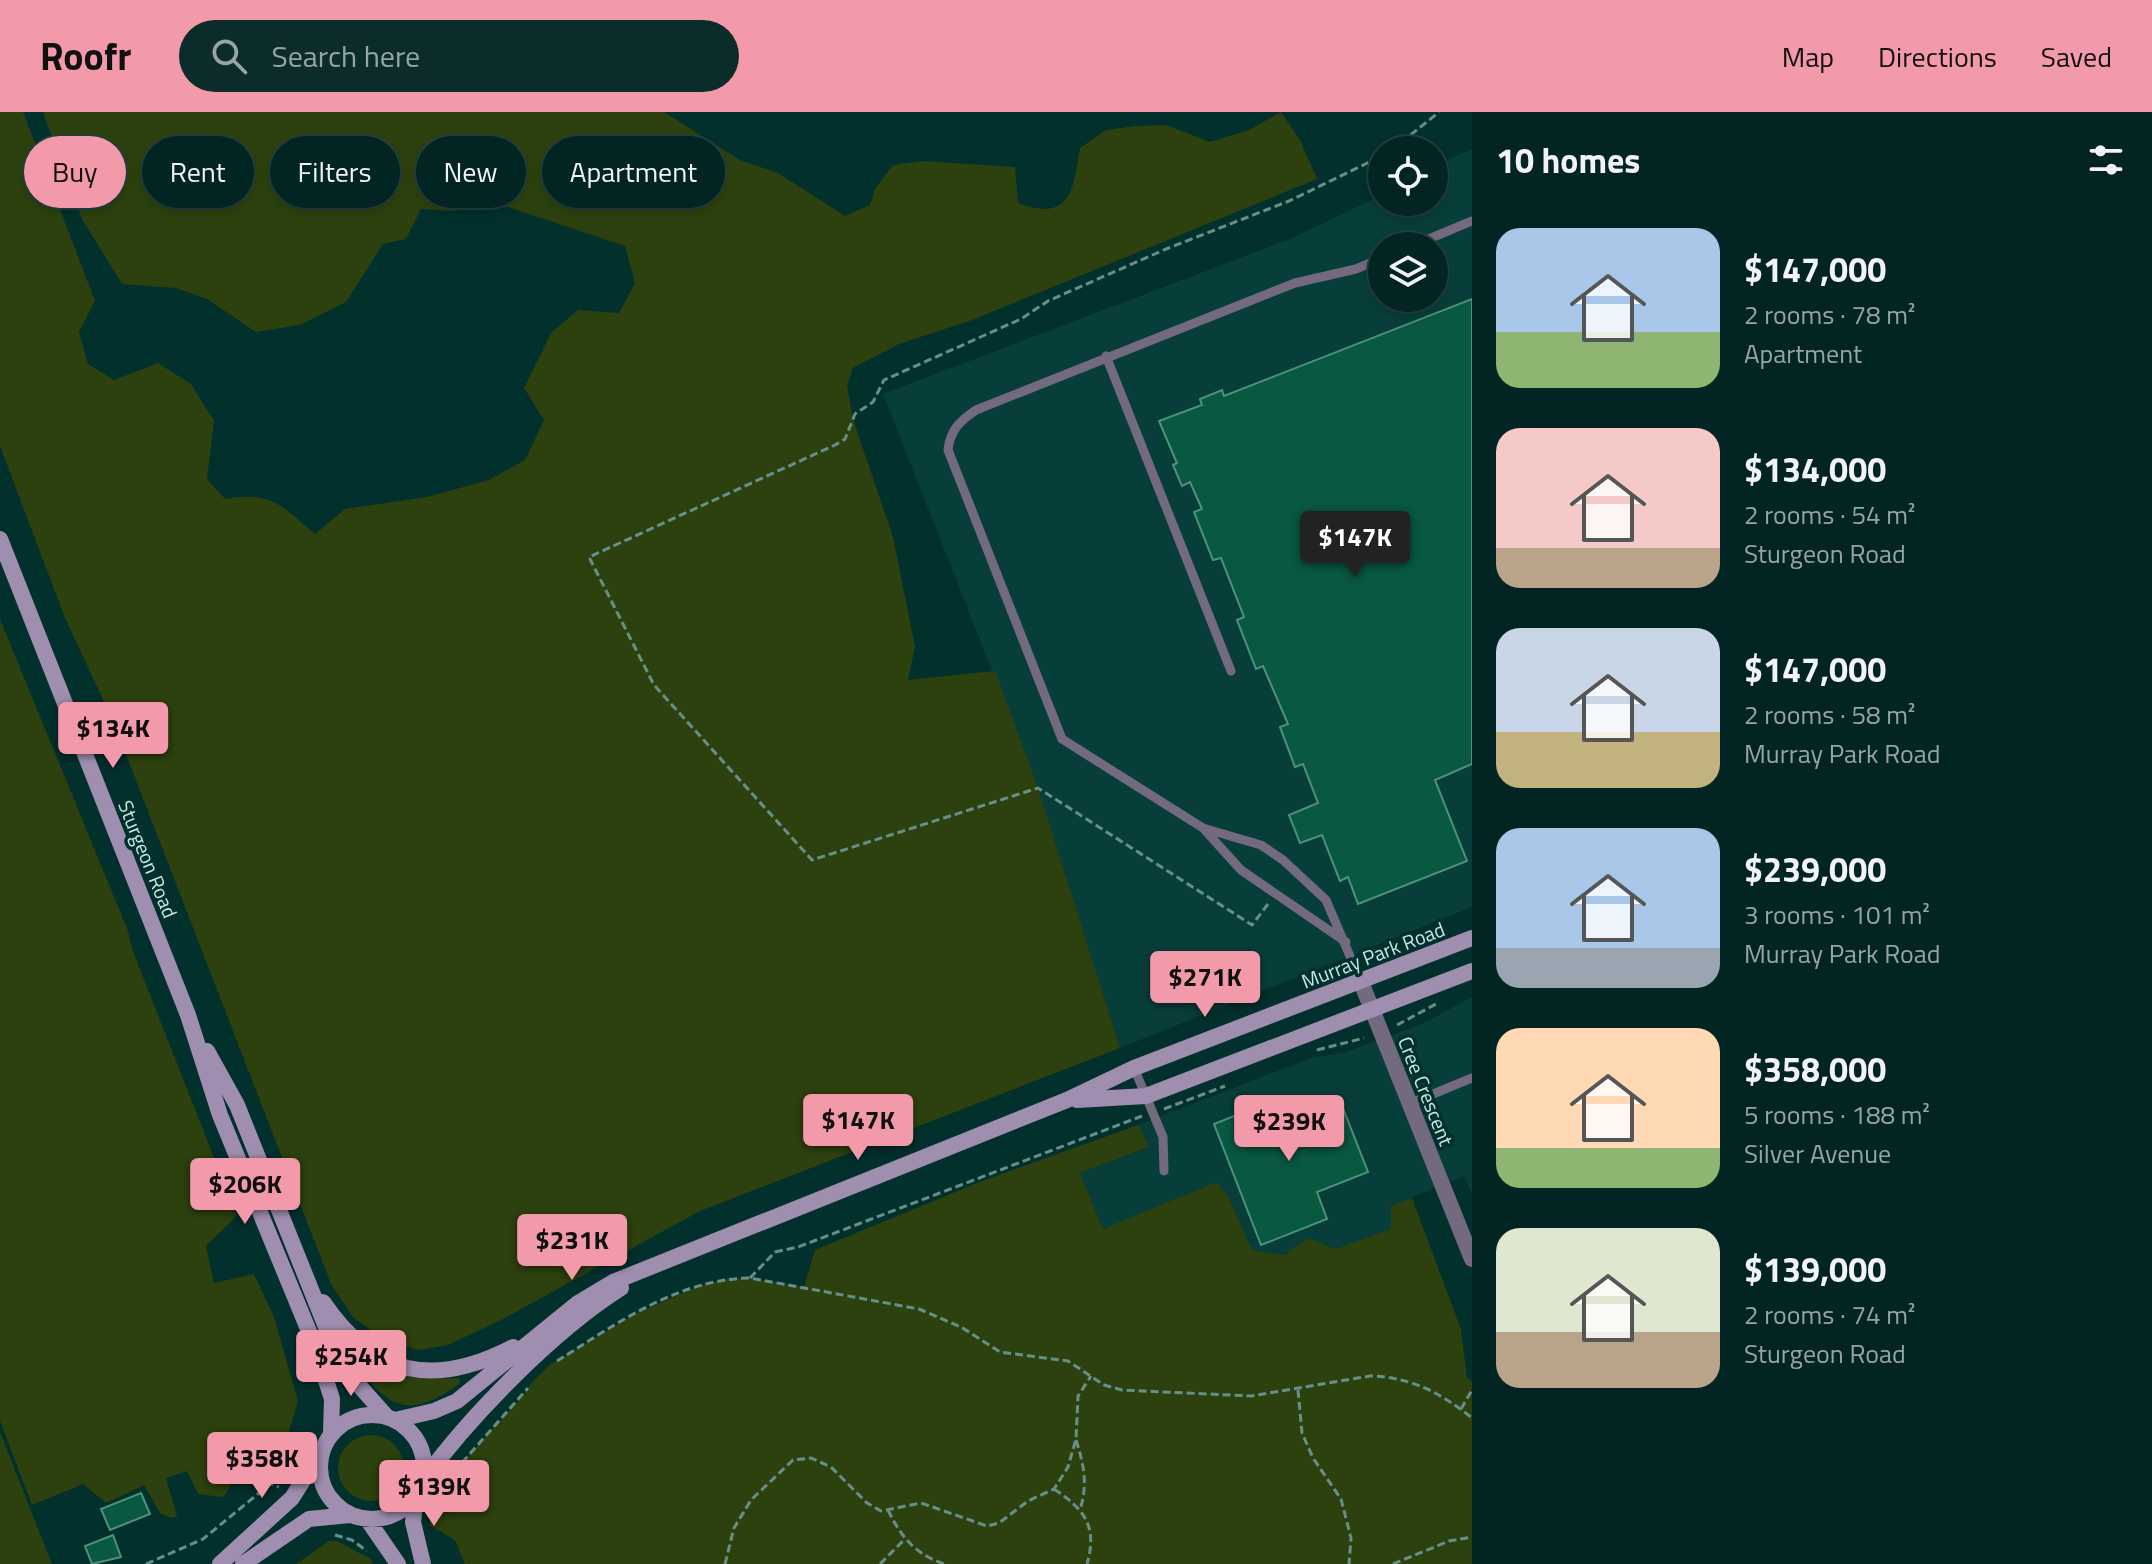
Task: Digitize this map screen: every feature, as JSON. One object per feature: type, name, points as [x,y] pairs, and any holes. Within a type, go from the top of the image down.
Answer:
[{"type":"street","name":"Sturgeon Road","points":[[0,539],[188,1015],[220,1115],[323,1368],[332,1399],[331,1434]]},
{"type":"street","name":"Murray Park Road","points":[[391,1419],[434,1411],[457,1401],[594,1292],[1067,1100],[1134,1068],[1472,938]]},
{"type":"street","name":"Murray Park Road","points":[[1067,1100],[1146,1096],[1472,971]]},
{"type":"street","name":"Cree Crescent","points":[[1361,982],[1472,1259]]},
{"type":"street","name":"Sturgeon Road","points":[[188,1015],[237,1105],[332,1342],[343,1362],[391,1419]]},
{"type":"street","name":"Murray Park Road","points":[[419,1489],[464,1429],[558,1338],[603,1300],[664,1262]]},
{"type":"street","points":[[309,1281],[335,1319],[365,1349],[403,1369],[429,1371],[462,1368],[541,1333]]},
{"type":"street","points":[[220,1564],[292,1498],[331,1434],[356,1417],[391,1419],[410,1432],[420,1447],[424,1466],[413,1522],[423,1564]]},
{"type":"street","points":[[322,1451],[319,1470],[324,1488],[334,1504],[358,1517],[398,1564]]},
{"type":"street","points":[[243,1564],[303,1522],[326,1515],[358,1517],[394,1514],[419,1489]]},
{"type":"lane","points":[[1446,232],[1472,221]]},
{"type":"lane","points":[[1346,942],[1241,870],[1203,828],[1062,739],[948,450],[949,438],[955,427],[976,410],[1295,283],[1368,264]]},
{"type":"lane","points":[[1106,356],[1231,671]]},
{"type":"lane","points":[[1203,828],[1261,845],[1283,860],[1326,900],[1361,982]]},
{"type":"lane","points":[[1134,1068],[1163,1137],[1164,1171]]},
{"type":"lane","points":[[1409,1104],[1472,1078]]},
{"type":"path","points":[[1409,136],[1439,112]]},
{"type":"path","points":[[1268,904],[1252,925],[1038,788],[812,860],[654,685],[589,557],[845,439],[855,414],[873,402],[884,380],[1021,319],[1048,301],[1166,249],[1289,201],[1368,163]]},
{"type":"path","points":[[1310,1051],[1381,1032],[1417,1016],[1446,997]]},
{"type":"path","points":[[750,1278],[775,1252],[798,1247],[1230,1083]]},
{"type":"path","points":[[551,1364],[681,1291],[728,1279],[750,1278],[919,1309],[961,1327],[1000,1352],[1058,1358],[1111,1388],[1170,1394],[1251,1396],[1370,1376],[1389,1376],[1425,1387],[1472,1418]]},
{"type":"path","points":[[725,1564],[734,1528],[751,1500],[793,1460],[811,1458],[831,1467],[867,1503],[881,1511],[921,1503],[987,1526],[999,1523],[1028,1501],[1054,1489],[1068,1467],[1076,1439],[1078,1396],[1091,1376]]},
{"type":"path","points":[[432,1517],[436,1498],[444,1483],[533,1381]]},
{"type":"path","points":[[1298,1390],[1302,1433],[1313,1458],[1341,1499],[1351,1538],[1349,1564]]},
{"type":"path","points":[[1461,1409],[1472,1390]]},
{"type":"path","points":[[1076,1439],[1085,1465],[1086,1491],[1080,1510]]},
{"type":"path","points":[[146,1564],[203,1539],[270,1484],[275,1483],[282,1489]]},
{"type":"path","points":[[1054,1489],[1087,1519],[1090,1538],[1087,1564]]},
{"type":"path","points":[[888,1510],[905,1539],[922,1556],[944,1564]]},
{"type":"path","points":[[327,1533],[352,1540],[371,1551]]},
{"type":"path","points":[[1393,1564],[1449,1541],[1472,1537]]},
{"type":"path","points":[[880,1564],[905,1539]]},
{"type":"shaded area","points":[[1472,149],[1472,907],[1120,1048],[1036,782],[883,394],[1290,239],[1368,202],[1368,216],[1448,216],[1448,160]]},
{"type":"shaded area","points":[[1472,997],[1472,1194],[1464,1176],[1391,1206],[1391,1229],[1335,1249],[1308,1238],[1284,1255],[1252,1250],[1227,1194],[1103,1229],[1080,1173],[1148,1148],[1138,1125],[1311,1058],[1346,1052],[1422,1024]]},
{"type":"green space","points":[[0,112],[23,112],[32,136],[24,136],[24,208],[60,208],[95,301],[79,332],[88,364],[114,380],[158,363],[191,384],[214,421],[207,479],[225,499],[265,499],[284,508],[315,534],[345,509],[427,497],[489,480],[525,460],[544,420],[524,388],[551,333],[578,310],[619,313],[635,283],[625,246],[511,208],[526,208],[526,136],[416,136],[416,208],[468,208],[452,211],[421,209],[406,239],[383,244],[346,302],[300,325],[256,332],[207,299],[176,288],[122,284],[78,208],[126,208],[126,136],[52,136],[43,112],[664,112],[702,136],[542,136],[542,208],[725,208],[725,151],[740,160],[778,173],[845,216],[870,205],[875,189],[893,165],[923,161],[1015,167],[1018,203],[1049,209],[1060,205],[1072,189],[1080,148],[1106,130],[1166,125],[1210,142],[1249,130],[1281,112],[1300,140],[1317,179],[972,320],[899,344],[853,368],[847,386],[853,419],[893,537],[915,647],[908,680],[995,671],[1038,788],[1120,1048],[700,1211],[503,1319],[448,1345],[418,1350],[384,1340],[353,1317],[331,1284],[113,721],[65,618],[0,446]]},
{"type":"green space","points":[[0,619],[128,931],[132,949],[237,1216],[206,1246],[214,1283],[254,1274],[274,1317],[298,1401],[285,1445],[243,1479],[233,1456],[231,1483],[223,1497],[198,1494],[187,1471],[166,1478],[177,1516],[172,1518],[160,1513],[144,1485],[106,1503],[83,1484],[32,1505],[0,1421]]},
{"type":"green space","points":[[1138,1125],[1149,1147],[1080,1173],[1103,1229],[1217,1182],[1227,1194],[1252,1250],[1284,1255],[1308,1238],[1335,1249],[1391,1229],[1391,1206],[1412,1198],[1461,1329],[1467,1378],[1472,1381],[1472,1564],[465,1564],[455,1540],[429,1525],[444,1483],[533,1381],[551,1364],[637,1313],[701,1285],[728,1279],[750,1278],[804,1287],[815,1250],[982,1181]]},
{"type":"green space","points":[[350,1350],[389,1372],[415,1378],[459,1378],[460,1383],[423,1403],[409,1405],[396,1402],[372,1384],[347,1352]]},
{"type":"green space","points":[[0,1432],[52,1564],[0,1564]]},
{"type":"green space","points":[[371,1435],[384,1438],[394,1445],[401,1455],[404,1468],[401,1481],[394,1491],[384,1498],[371,1501],[358,1498],[348,1491],[341,1481],[338,1468],[341,1455],[348,1445],[358,1438]]},
{"type":"green space","points":[[329,1541],[337,1541],[371,1559],[373,1564],[296,1564]]},
{"type":"building","points":[[1472,299],[1472,764],[1435,780],[1467,861],[1358,904],[1348,877],[1340,881],[1322,835],[1300,843],[1289,815],[1318,803],[1303,764],[1295,767],[1280,727],[1288,724],[1263,666],[1256,669],[1237,620],[1244,617],[1221,558],[1213,560],[1194,512],[1202,509],[1190,482],[1182,486],[1173,465],[1177,463],[1159,421],[1202,405],[1200,399],[1222,390],[1224,396],[1439,312],[1448,312],[1448,308]]},
{"type":"building","points":[[1279,1098],[1287,1118],[1339,1098],[1368,1172],[1317,1192],[1327,1219],[1261,1245],[1214,1124]]},
{"type":"building","points":[[141,1493],[150,1514],[110,1530],[101,1509]]},
{"type":"building","points":[[113,1535],[121,1557],[92,1564],[85,1546]]}]
